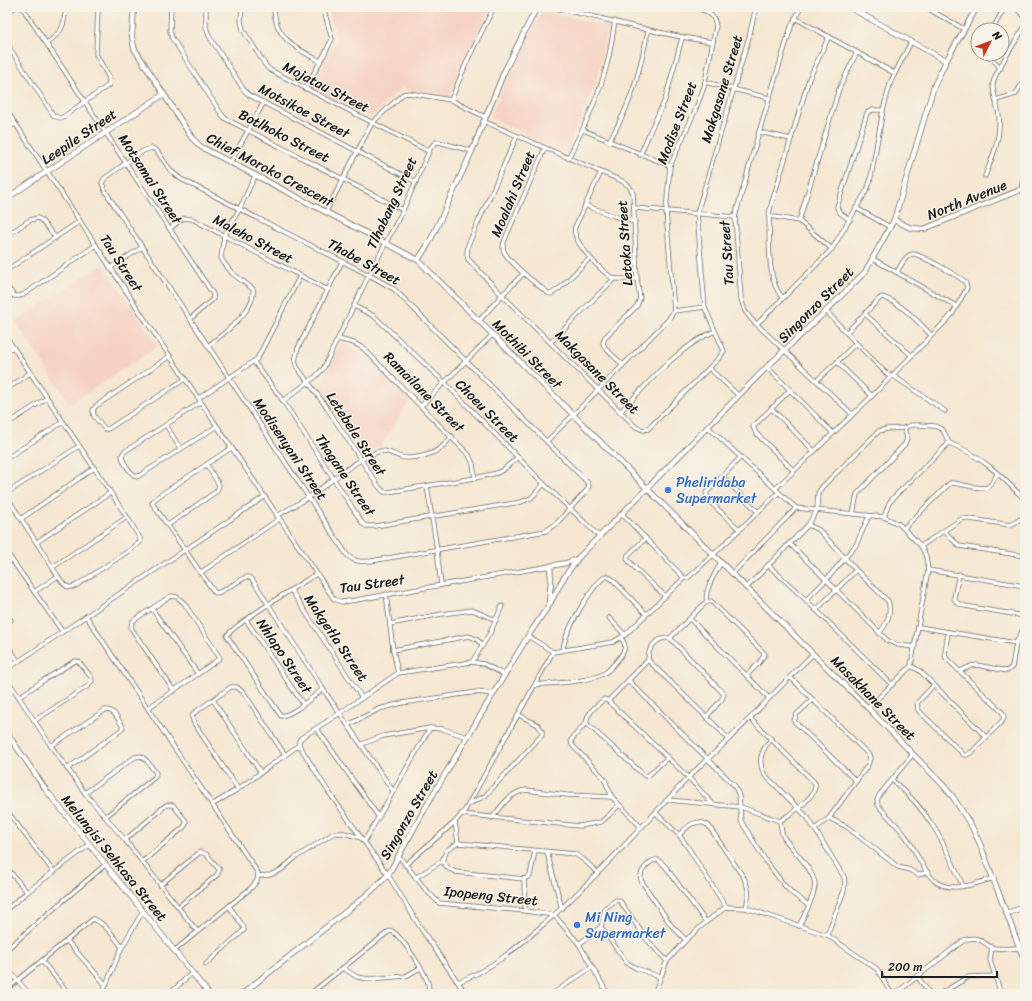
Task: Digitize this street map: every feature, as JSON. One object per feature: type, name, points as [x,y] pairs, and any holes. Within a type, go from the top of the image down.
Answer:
[{"type":"street","points":[[7,13],[15,7]]},
{"type":"street","name":"Motsamai Street","points":[[22,7],[107,132],[214,296],[190,319]]},
{"type":"street","points":[[47,43],[63,28],[66,7]]},
{"type":"street","points":[[7,44],[54,116],[60,118],[63,117],[107,87],[109,82],[96,54],[98,7]]},
{"type":"street","name":"Chief Moroko Crescent","points":[[134,7],[132,36],[134,48],[195,142],[205,150],[386,243]]},
{"type":"street","name":"Botlhoko Street","points":[[171,7],[170,31],[174,41],[224,117],[403,210]]},
{"type":"street","name":"Motsikoe Street","points":[[206,7],[206,27],[213,44],[246,92],[416,182]]},
{"type":"street","name":"Mojatau Street","points":[[242,7],[241,21],[243,30],[266,66],[273,72],[428,151]]},
{"type":"street","points":[[274,7],[276,22],[287,41],[320,62]]},
{"type":"street","points":[[305,89],[332,39],[323,7]]},
{"type":"street","points":[[451,100],[468,59],[494,7]]},
{"type":"street","points":[[418,260],[429,243],[442,216],[472,151],[504,72],[537,7]]},
{"type":"street","points":[[551,7],[648,31],[682,38],[713,42]]},
{"type":"street","points":[[574,12],[575,7]]},
{"type":"street","name":"Modise Street","points":[[674,311],[666,211],[670,166],[695,111],[705,82],[716,26],[714,18],[706,11],[692,7]]},
{"type":"street","name":"Makgasane Street","points":[[517,136],[467,250],[468,257],[502,295],[620,412],[636,427],[643,430],[648,429],[720,358],[724,351],[705,307],[697,213],[749,37],[756,7]]},
{"type":"street","name":"Tau Street","points":[[801,7],[795,18],[769,98],[734,217],[741,300],[748,315],[784,351],[852,414]]},
{"type":"street","points":[[849,7],[946,61]]},
{"type":"street","points":[[925,7],[964,29]]},
{"type":"street","points":[[934,12],[937,7]]},
{"type":"street","name":"Singonzo Street","points":[[242,994],[368,894],[388,875],[398,855],[528,636],[549,605],[563,579],[578,558],[767,367],[865,272],[894,220],[934,86],[946,61],[977,7]]},
{"type":"street","points":[[997,22],[1005,7]]},
{"type":"street","points":[[1015,7],[1025,17]]},
{"type":"street","points":[[795,18],[894,73]]},
{"type":"street","points":[[568,158],[583,130],[607,64],[615,22]]},
{"type":"street","points":[[985,176],[996,148],[999,134],[999,116],[993,84],[1025,26]]},
{"type":"street","points":[[609,141],[624,113],[635,86],[648,31]]},
{"type":"street","points":[[783,298],[778,292],[772,276],[769,216],[809,79],[829,36]]},
{"type":"street","points":[[640,155],[667,96],[682,38]]},
{"type":"street","points":[[757,324],[832,248],[850,220],[870,182],[883,110],[894,73],[911,42]]},
{"type":"street","points":[[799,220],[841,83],[857,52]]},
{"type":"street","points":[[995,62],[1001,68]]},
{"type":"street","points":[[996,100],[1016,94],[1025,78]]},
{"type":"street","points":[[705,82],[769,98]]},
{"type":"street","name":"Letoka Street","points":[[372,123],[404,93],[451,100],[517,136],[601,172],[629,186],[633,193],[637,278],[640,298],[639,304],[603,341],[605,348],[623,365]]},
{"type":"street","name":"Leepile Street","points":[[7,198],[164,94]]},
{"type":"street","points":[[230,163],[264,102]]},
{"type":"street","points":[[850,220],[839,212],[837,206],[867,113],[872,110],[883,110]]},
{"type":"street","name":"Tau Street","points":[[7,112],[331,597],[342,602],[550,566]]},
{"type":"street","name":"Mojatau Street","points":[[326,212],[372,123]]},
{"type":"street","points":[[7,129],[15,124]]},
{"type":"street","points":[[583,130],[640,155],[670,166]]},
{"type":"street","points":[[759,132],[792,139]]},
{"type":"street","name":"Tlhabang Street","points":[[283,401],[321,372],[403,210],[428,151],[434,144],[439,142],[472,151]]},
{"type":"street","name":"Moalahi Street","points":[[545,148],[503,245],[506,255],[523,274],[548,293],[553,293],[576,274],[590,258]]},
{"type":"street","name":"Thabe Street","points":[[126,163],[147,149],[154,149],[168,168],[181,179],[240,208],[394,289],[547,440],[587,482],[589,486],[587,490],[570,508]]},
{"type":"street","name":"Modisenyani Street","points":[[126,163],[105,178],[102,183],[105,191],[141,248],[230,378],[347,555],[356,561],[370,561],[546,531],[557,523],[570,508]]},
{"type":"street","points":[[1023,189],[1025,167]]},
{"type":"street","points":[[601,172],[574,231],[575,234],[590,258],[603,271],[614,279],[637,278]]},
{"type":"street","points":[[208,346],[239,320],[249,304],[253,294],[253,289],[245,281],[232,273],[222,260],[222,251],[224,236],[256,176]]},
{"type":"street","name":"North Avenue","points":[[894,220],[911,228],[924,229],[1023,189]]},
{"type":"street","points":[[585,205],[635,222]]},
{"type":"street","points":[[634,208],[734,217]]},
{"type":"street","points":[[856,208],[890,227]]},
{"type":"street","points":[[769,216],[799,220],[832,248]]},
{"type":"street","points":[[7,235],[30,220],[38,218],[42,220],[56,238]]},
{"type":"street","name":"Maleho Street","points":[[170,229],[180,220],[188,218],[328,290]]},
{"type":"street","points":[[7,270],[80,221]]},
{"type":"street","name":"Mothibi Street","points":[[386,243],[418,260],[647,489]]},
{"type":"street","points":[[7,286],[14,296],[23,295],[96,245]]},
{"type":"street","points":[[110,268],[141,248]]},
{"type":"street","points":[[528,636],[553,652],[613,642],[621,638],[684,578],[691,576],[740,530],[794,471],[872,396],[949,318],[967,288],[966,282],[918,255],[911,254],[897,272]]},
{"type":"street","points":[[873,259],[956,306]]},
{"type":"street","name":"Letebele Street","points":[[342,262],[300,342],[296,354],[296,365],[376,484],[384,492],[475,478],[503,470],[518,457]]},
{"type":"street","points":[[479,321],[523,274]]},
{"type":"street","points":[[198,398],[254,362],[300,276]]},
{"type":"street","points":[[551,342],[614,279]]},
{"type":"street","points":[[846,332],[880,298],[884,297],[910,314],[931,335]]},
{"type":"street","name":"Choeu Street","points":[[354,306],[374,316],[445,384],[544,484],[600,537]]},
{"type":"street","points":[[547,440],[668,320],[674,311],[705,307]]},
{"type":"street","points":[[826,311],[856,343],[891,376],[945,411]]},
{"type":"street","points":[[865,314],[912,355]]},
{"type":"street","points":[[620,412],[679,353],[696,341],[715,332]]},
{"type":"street","points":[[421,406],[445,384],[492,335]]},
{"type":"street","points":[[7,338],[140,538],[138,544],[72,588],[65,585],[58,576],[22,518],[7,497]]},
{"type":"street","name":"Ramailane Street","points":[[338,339],[354,343],[363,348],[452,436],[472,459],[475,478]]},
{"type":"street","points":[[817,380],[856,343]]},
{"type":"street","points":[[7,351],[13,347]]},
{"type":"street","points":[[170,356],[96,406],[93,410],[94,416],[105,429],[108,429],[186,379]]},
{"type":"street","name":"Thagane Street","points":[[254,362],[283,401],[363,524],[366,526],[375,526],[525,502],[544,484]]},
{"type":"street","points":[[837,362],[872,396]]},
{"type":"street","points":[[767,367],[833,433]]},
{"type":"street","points":[[709,368],[738,396]]},
{"type":"street","points":[[7,388],[30,373]]},
{"type":"street","points":[[790,390],[754,424],[753,430],[794,471]]},
{"type":"street","points":[[7,424],[47,398]]},
{"type":"street","points":[[201,402],[123,454],[122,458],[135,477],[137,477],[180,448],[217,426]]},
{"type":"street","points":[[771,408],[814,451]]},
{"type":"street","points":[[7,458],[62,422]]},
{"type":"street","points":[[166,425],[180,448]]},
{"type":"street","points":[[746,588],[808,525],[817,510],[818,493],[820,489],[879,431],[904,428],[911,425],[935,426],[944,431],[949,443],[966,450],[977,457],[1025,500]]},
{"type":"street","points":[[708,427],[796,508],[884,517],[904,528],[921,546],[926,556],[928,570],[911,666],[868,708]]},
{"type":"street","points":[[853,514],[857,494],[905,444],[907,438],[904,428]]},
{"type":"street","points":[[200,573],[361,460],[381,452],[387,452],[404,458],[432,453],[440,449],[452,436]]},
{"type":"street","points":[[884,517],[891,500],[949,443]]},
{"type":"street","points":[[7,493],[78,446]]},
{"type":"street","points":[[231,448],[153,501],[153,506],[168,525],[213,592],[217,593],[238,581],[249,577],[393,791]]},
{"type":"street","points":[[740,530],[710,502],[706,496],[706,493],[741,458]]},
{"type":"street","points":[[168,525],[217,491],[219,485],[207,465]]},
{"type":"street","points":[[22,518],[94,468]]},
{"type":"street","points":[[904,528],[950,484],[953,483],[986,488],[997,474]]},
{"type":"street","points":[[722,476],[758,512]]},
{"type":"street","points":[[427,486],[441,585]]},
{"type":"street","name":"Masakhane Street","points":[[647,489],[948,789],[972,827],[994,878],[1025,962]]},
{"type":"street","points":[[37,542],[110,493]]},
{"type":"street","points":[[7,669],[264,497]]},
{"type":"street","points":[[732,574],[796,508]]},
{"type":"street","points":[[622,514],[684,578]]},
{"type":"street","points":[[806,600],[846,558],[859,541],[869,516]]},
{"type":"street","points":[[921,546],[963,518],[1011,525],[1025,516]]},
{"type":"street","points":[[53,567],[127,517]]},
{"type":"street","points":[[808,525],[819,530],[856,570],[886,598],[889,604],[889,614],[884,628],[879,633]]},
{"type":"street","points":[[944,531],[959,546],[1025,556]]},
{"type":"street","points":[[646,538],[628,555],[627,559],[665,596]]},
{"type":"street","points":[[789,543],[879,633],[892,643],[915,648]]},
{"type":"street","points":[[7,553],[62,632]]},
{"type":"street","name":"Singonzo Street","points":[[549,605],[551,580],[550,566],[566,563],[578,558]]},
{"type":"street","points":[[707,602],[707,590],[721,562]]},
{"type":"street","points":[[768,565],[806,600],[892,685]]},
{"type":"street","points":[[816,610],[856,570]]},
{"type":"street","points":[[928,570],[1025,586]]},
{"type":"street","points":[[316,574],[229,632],[227,637],[280,715],[286,714],[303,704],[323,689]]},
{"type":"street","points":[[959,574],[954,598],[957,603],[965,606],[1025,616]]},
{"type":"street","points":[[34,592],[58,576]]},
{"type":"street","points":[[563,650],[565,640],[589,595],[601,579],[606,576],[612,578],[646,614]]},
{"type":"street","name":"Makgetla Street","points":[[291,590],[362,698]]},
{"type":"street","points":[[386,594],[393,650],[398,673]]},
{"type":"street","points":[[148,708],[174,691],[218,660],[220,657],[184,603],[177,597],[171,596],[134,620],[132,622],[132,628],[174,691]]},
{"type":"street","points":[[641,827],[612,798],[604,778],[571,743],[571,738],[586,723],[588,716],[597,705],[604,700],[608,701],[648,660],[648,655],[652,646],[663,638],[670,638],[707,602],[711,601],[715,603],[765,654],[759,663],[747,675]]},
{"type":"street","points":[[472,662],[490,633],[502,606]]},
{"type":"street","points":[[152,609],[198,674]]},
{"type":"street","points":[[390,624],[472,610],[496,620]]},
{"type":"street","points":[[86,616],[256,869],[259,876],[256,883],[174,951]]},
{"type":"street","points":[[609,618],[625,635]]},
{"type":"street","points":[[690,619],[769,698]]},
{"type":"street","points":[[7,623],[12,620]]},
{"type":"street","name":"Nhlapo Street","points":[[246,620],[303,704]]},
{"type":"street","points":[[960,671],[977,665],[1008,670],[1012,667],[1016,643],[1025,625]]},
{"type":"street","points":[[919,627],[1016,643]]},
{"type":"street","points":[[934,685],[917,703],[917,707],[920,712],[948,740],[966,756],[1002,722],[1004,715],[946,658],[945,655],[948,632]]},
{"type":"street","points":[[393,650],[469,636],[476,639],[483,646]]},
{"type":"street","points":[[535,685],[582,680],[604,674],[610,669],[625,650],[625,645],[621,638]]},
{"type":"street","points":[[670,638],[724,694],[722,699],[707,716]]},
{"type":"street","points":[[7,644],[18,661]]},
{"type":"street","points":[[405,865],[455,822],[469,805],[553,652]]},
{"type":"street","points":[[458,982],[471,978],[497,962],[562,909],[656,813],[688,777],[729,739],[813,654]]},
{"type":"street","points":[[648,660],[729,739]]},
{"type":"street","points":[[19,698],[44,680],[75,661],[79,662],[91,677],[92,681],[88,686],[34,721]]},
{"type":"street","points":[[212,805],[238,789],[286,755],[299,745],[301,738],[398,673],[472,662],[484,664],[505,675]]},
{"type":"street","points":[[911,666],[920,670],[986,738]]},
{"type":"street","points":[[790,676],[812,700],[870,756],[868,765],[829,818],[815,829]]},
{"type":"street","points":[[7,680],[51,746],[85,793],[125,840],[197,931]]},
{"type":"street","points":[[629,681],[735,786],[739,793],[741,807],[740,821],[767,863],[792,894],[808,905]]},
{"type":"street","points":[[238,789],[192,718],[194,713],[231,687],[237,687],[241,690],[286,755]]},
{"type":"street","points":[[348,725],[379,709],[402,703],[477,692],[494,694]]},
{"type":"street","points":[[213,700],[261,773]]},
{"type":"street","points":[[812,700],[796,715],[794,721],[856,781]]},
{"type":"street","points":[[608,701],[668,757],[712,803]]},
{"type":"street","points":[[51,746],[104,710],[111,710],[114,714],[123,727],[121,730],[67,769]]},
{"type":"street","points":[[469,805],[485,796],[542,735],[542,731],[538,725],[519,715]]},
{"type":"street","points":[[750,718],[815,784],[815,788],[811,796],[780,821]]},
{"type":"street","points":[[586,723],[645,776],[649,775],[668,757]]},
{"type":"street","points":[[317,728],[378,816]]},
{"type":"street","points":[[362,744],[383,736],[430,728],[443,729],[467,738]]},
{"type":"street","points":[[364,842],[430,728]]},
{"type":"street","name":"Melungisi Sehkasa Street","points":[[7,733],[46,790],[209,994]]},
{"type":"street","points":[[771,739],[762,753],[762,772],[808,818],[839,866],[845,880],[844,890],[827,935]]},
{"type":"street","points":[[299,745],[332,796],[388,875],[422,930],[466,994]]},
{"type":"street","points":[[913,754],[880,794],[877,802],[882,810],[906,837],[935,881],[942,885],[951,887],[963,886],[994,878]]},
{"type":"street","points":[[85,793],[135,757],[141,756],[147,761],[156,773],[156,776],[105,817]]},
{"type":"street","points":[[892,780],[908,794],[923,811],[944,842],[963,886]]},
{"type":"street","points":[[492,818],[508,799],[520,791],[612,798]]},
{"type":"street","points":[[668,800],[712,803],[741,807],[780,821]]},
{"type":"street","points":[[125,840],[166,805],[173,805],[186,821],[184,827],[142,862]]},
{"type":"street","points":[[462,814],[580,826],[600,822],[619,805]]},
{"type":"street","points":[[7,812],[54,871]]},
{"type":"street","points":[[656,813],[679,835],[726,906]]},
{"type":"street","points":[[829,818],[847,828],[898,867],[910,870],[918,875],[928,872]]},
{"type":"street","points":[[780,821],[782,835],[810,872],[814,880],[814,888],[799,926]]},
{"type":"street","points":[[455,822],[458,844]]},
{"type":"street","points":[[679,835],[694,822],[703,822],[708,825],[749,887],[746,908]]},
{"type":"street","points":[[259,876],[270,875],[281,870],[295,858],[334,833],[344,833],[362,838]]},
{"type":"street","points":[[415,878],[442,861],[447,850],[458,844],[566,853],[579,856],[598,873]]},
{"type":"street","points":[[7,909],[89,845]]},
{"type":"street","points":[[442,861],[449,869],[456,872],[524,879],[528,877],[530,873],[535,851]]},
{"type":"street","points":[[160,885],[200,852],[206,854],[219,869],[219,872],[216,875],[178,907]]},
{"type":"street","points":[[547,852],[562,909]]},
{"type":"street","name":"Ipopeng Street","points":[[398,855],[415,878],[439,903],[554,915]]},
{"type":"street","points":[[686,940],[671,925],[642,882],[640,876],[652,861],[660,861],[706,922]]},
{"type":"street","points":[[7,949],[106,864]]},
{"type":"street","points":[[7,868],[27,892]]},
{"type":"street","points":[[524,879],[525,911]]},
{"type":"street","points":[[579,944],[601,927],[605,908],[613,901],[618,900],[647,940],[667,961]]},
{"type":"street","points":[[206,964],[244,930],[243,926],[229,906]]},
{"type":"street","points":[[654,994],[667,961],[686,940],[726,906],[746,908],[827,935],[877,969],[883,976],[887,987],[894,994],[964,940],[971,938],[978,939],[992,948],[1020,948]]},
{"type":"street","points":[[1007,913],[1025,907]]},
{"type":"street","points":[[102,994],[122,947],[143,911]]},
{"type":"street","points":[[554,915],[579,944],[605,989],[610,994]]},
{"type":"street","points":[[7,990],[93,919],[103,925],[122,947]]},
{"type":"street","points":[[601,927],[627,964],[660,977]]},
{"type":"street","points":[[310,994],[388,932],[392,931],[400,939],[420,968],[427,980],[429,994]]},
{"type":"street","points":[[67,941],[106,985]]},
{"type":"street","points":[[992,948],[990,960],[1001,994]]},
{"type":"street","points":[[42,961],[69,994]]},
{"type":"street","points":[[552,994],[592,967]]},
{"type":"street","points":[[7,968],[29,994]]},
{"type":"street","points":[[342,968],[357,977],[369,979],[406,976],[420,968]]},
{"type":"street","points":[[169,994],[192,973]]},
{"type":"street","points":[[917,976],[930,994]]},
{"type":"street","points":[[940,994],[968,977],[995,976]]},
{"type":"street","points":[[314,990],[318,994]]},
{"type":"shaded area","points":[[327,7],[490,7],[449,97],[401,88],[370,117],[312,88],[337,39]]},
{"type":"shaded area","points":[[542,11],[609,27],[597,80],[566,153],[490,118],[511,67]]},
{"type":"shaded area","points":[[103,264],[158,346],[70,404],[16,322]]},
{"type":"shaded area","points":[[342,343],[363,351],[411,399],[380,447],[364,454],[320,386]]},
{"type":"place","name":"Pheliridaba Supermarket","points":[[668,490]]},
{"type":"place","name":"Mi Ning Supermarket","points":[[577,925]]}]
